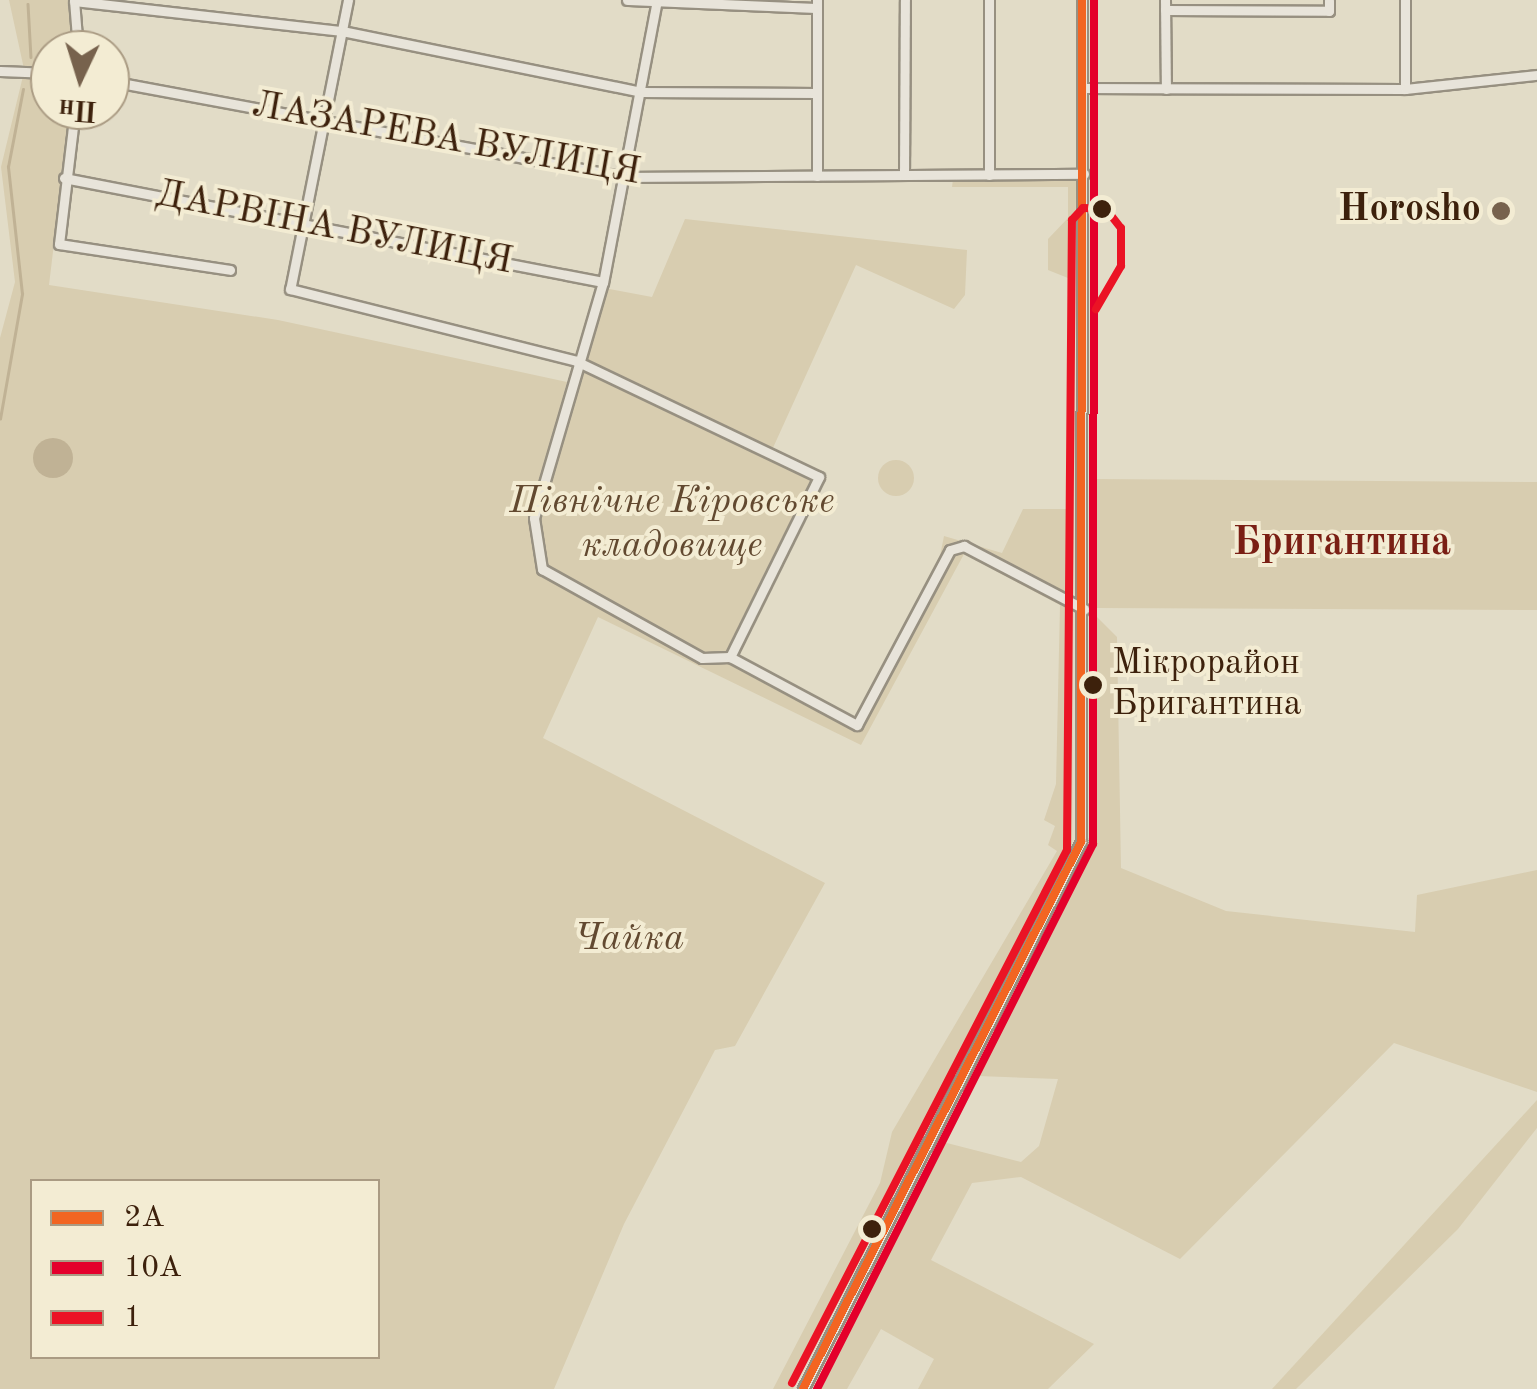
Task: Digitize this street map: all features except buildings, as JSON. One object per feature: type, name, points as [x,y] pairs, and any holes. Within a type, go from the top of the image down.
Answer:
[{"type":"street","points":[[76,30],[74,0],[342,31],[641,92],[817,93]]},
{"type":"street","points":[[348,0],[290,289],[576,361],[819,477],[730,657]]},
{"type":"street","points":[[627,0],[817,4],[817,176]]},
{"type":"street","points":[[904,0],[904,176]]},
{"type":"street","points":[[988,0],[989,175]]},
{"type":"street","points":[[802,1389],[1079,854],[1084,609],[1082,0]]},
{"type":"street","points":[[1166,89],[1165,5],[1248,5],[1329,11],[1329,0]]},
{"type":"street","points":[[1405,0],[1405,89]]},
{"type":"street","points":[[657,2],[603,282],[576,361],[534,518],[542,569],[702,658],[730,657],[857,725],[950,550],[964,546],[1084,609]]},
{"type":"street","points":[[0,71],[30,73]]},
{"type":"street","points":[[1083,88],[1405,89],[1537,75]]},
{"type":"street","name":"ЛАЗАРЕВА ВУЛИЦЯ","points":[[130,85],[626,177],[1084,174]]},
{"type":"street","points":[[72,130],[59,244],[230,270]]},
{"type":"street","name":"ДАРВІНА ВУЛИЦЯ","points":[[64,178],[603,282]]},
{"type":"green space","points":[[9,0],[68,0],[71,30],[30,30],[30,69],[24,69]]},
{"type":"green space","name":"Чайка","points":[[23,76],[30,76],[30,130],[68,130],[49,285],[278,320],[567,382],[530,518],[544,578],[700,663],[736,656],[855,719],[939,561],[944,536],[1002,553],[1023,509],[1068,509],[1068,278],[1048,270],[1048,239],[1068,218],[1068,187],[952,187],[953,179],[1076,179],[1072,850],[793,1389],[773,1389],[880,1183],[892,1132],[1057,851],[1048,845],[1055,826],[1044,820],[1056,784],[1060,605],[964,554],[861,745],[598,617],[543,738],[825,883],[735,1046],[715,1050],[624,1224],[554,1389],[0,1389],[0,338],[15,282],[1,167]]},
{"type":"green space","points":[[685,219],[967,250],[965,295],[954,309],[856,265],[772,450],[580,360],[604,288],[652,297]]},
{"type":"green space","name":"Північне Кіровське кладовище","points":[[578,366],[812,479],[726,652],[700,653],[545,568],[537,519]]},
{"type":"green space","points":[[896,460],[909,465],[914,478],[909,491],[896,496],[883,491],[878,478],[883,465]]},
{"type":"green space","points":[[1094,479],[1537,482],[1537,610],[1095,608]]},
{"type":"green space","points":[[1095,615],[1117,637],[1121,868],[1226,911],[1415,932],[1417,895],[1537,870],[1537,1092],[1394,1043],[1180,1259],[1021,1177],[972,1183],[931,1260],[1094,1344],[1048,1389],[918,1389],[934,1359],[881,1329],[847,1389],[815,1389],[943,1142],[1021,1162],[1039,1146],[1058,1079],[978,1076],[1089,857]]},
{"type":"green space","points":[[1537,1100],[1537,1128],[1458,1229],[1296,1389],[1272,1389]]},
{"type":"shaded area","points":[[53,438],[67,444],[73,458],[67,472],[53,478],[39,472],[33,458],[39,444]]},
{"type":"waterway","points":[[28,4],[30,39]]},
{"type":"waterway","points":[[0,419],[22,294],[8,167],[23,89]]},
{"type":"transit line","name":"2А","points":[[803,1389],[1081,842],[1082,0]]},
{"type":"transit line","name":"10А","points":[[817,1389],[1093,844],[1094,0]]},
{"type":"transit line","name":"1","points":[[792,1383],[1067,850],[1072,220],[1083,208],[1106,209],[1121,228],[1121,266],[1096,309]]},
{"type":"place","name":"Horosho","points":[[1501,211]]},
{"type":"place","name":"Мікрорайон Бригантина","points":[[1093,685]]},
{"type":"district","name":"Бригантина","points":[[1342,544]]}]
